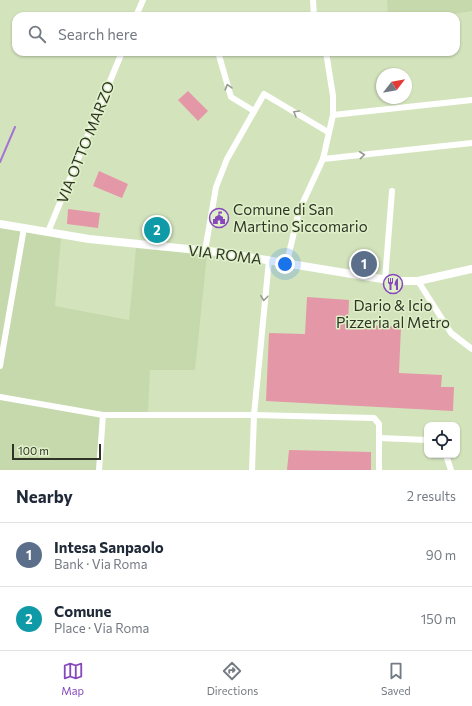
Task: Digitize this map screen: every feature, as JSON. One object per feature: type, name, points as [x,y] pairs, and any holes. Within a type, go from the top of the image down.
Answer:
[{"type":"street","points":[[138,12],[143,0]]},
{"type":"street","points":[[312,12],[313,0]]},
{"type":"street","name":"VIA OTTO MARZO","points":[[48,232],[120,56]]},
{"type":"street","points":[[219,56],[231,97],[254,111]]},
{"type":"street","points":[[287,262],[299,211],[323,159],[333,115],[333,96],[327,56]]},
{"type":"street","points":[[205,251],[216,187],[227,159],[264,94],[328,132]]},
{"type":"street","points":[[333,115],[472,100]]},
{"type":"street","points":[[323,159],[472,143]]},
{"type":"street","points":[[385,280],[392,190]]},
{"type":"street","name":"VIA ROMA","points":[[0,224],[48,232],[287,262],[385,280],[418,281],[472,270]]},
{"type":"street","points":[[0,366],[24,228]]},
{"type":"street","points":[[252,470],[254,415],[269,260]]},
{"type":"street","points":[[418,281],[451,333],[472,349]]},
{"type":"street","points":[[0,397],[103,415],[254,415],[374,418],[379,424],[379,470]]},
{"type":"street","points":[[98,470],[103,415]]},
{"type":"street","points":[[379,438],[424,440]]},
{"type":"street","points":[[447,458],[451,470]]},
{"type":"shaded area","points":[[387,0],[472,0],[472,11],[460,13],[388,12]]},
{"type":"shaded area","points":[[188,91],[208,111],[198,121],[178,100]]},
{"type":"shaded area","points":[[99,171],[128,184],[122,198],[93,186]]},
{"type":"shaded area","points":[[68,209],[100,213],[98,228],[67,224]]},
{"type":"shaded area","points":[[0,228],[61,238],[55,306],[129,320],[136,248],[207,255],[195,370],[150,370],[148,412],[104,413],[98,470],[0,470]]},
{"type":"shaded area","points":[[307,297],[349,300],[348,324],[401,327],[399,373],[442,375],[441,387],[454,387],[453,411],[266,401],[269,333],[305,334]]},
{"type":"shaded area","points":[[289,450],[371,452],[371,470],[287,470]]},
{"type":"waterway","points":[[0,162],[15,127]]},
{"type":"place","name":"Comune di San Martino Siccomario","points":[[219,218]]},
{"type":"place","name":"Comune","points":[[157,230]]},
{"type":"place","name":"Intesa Sanpaolo","points":[[364,264]]},
{"type":"place","name":"Dario & Icio Pizzeria al Metro","points":[[393,284]]}]
